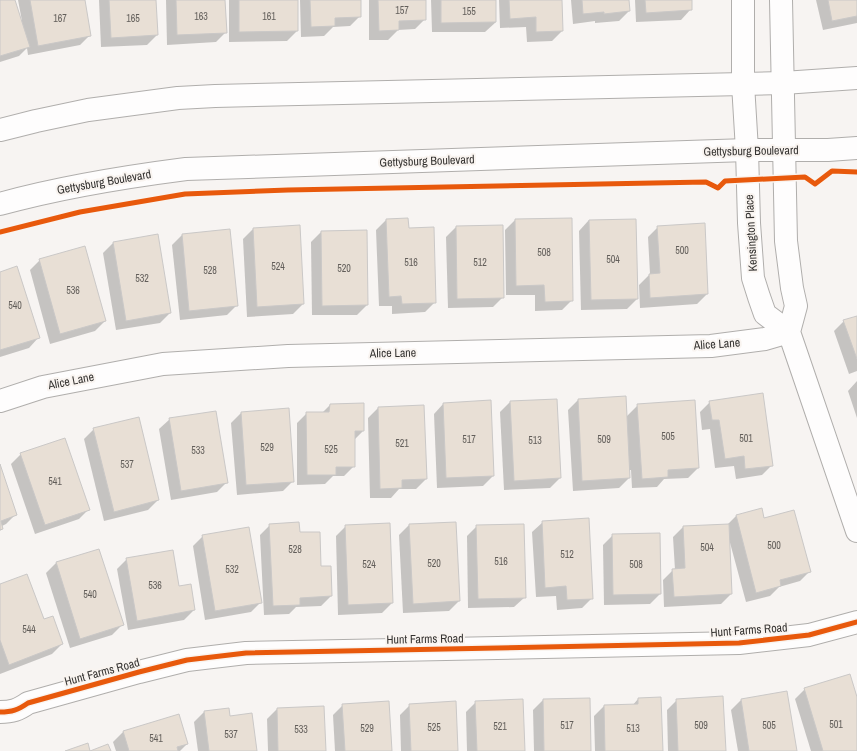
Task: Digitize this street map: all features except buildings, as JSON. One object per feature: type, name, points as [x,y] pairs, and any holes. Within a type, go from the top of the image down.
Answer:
[{"type":"street","name":"Kensington Place","points":[[743,0],[743,84],[753,278],[758,297],[765,314],[789,332]]},
{"type":"street","points":[[781,0],[786,241],[792,288],[796,306],[789,332],[857,531]]},
{"type":"street","points":[[0,130],[36,120],[88,110],[178,98],[783,83],[857,78]]},
{"type":"street","name":"Gettysburg Boulevard","points":[[0,204],[76,186],[151,173],[186,169],[747,150],[828,150],[857,148]]},
{"type":"street","name":"Alice Lane","points":[[0,401],[43,387],[163,364],[288,356],[711,346],[765,339],[789,332]]},
{"type":"street","name":"Hunt Farms Road","points":[[0,712],[8,712],[19,709],[28,703],[180,662],[246,653],[740,643],[809,635],[857,622]]},
{"type":"cycle path","points":[[0,232],[80,212],[185,194],[288,190],[706,182],[718,188],[725,181],[805,177],[815,184],[832,171],[857,172]]},
{"type":"cycle path","points":[[0,712],[8,712],[28,703],[187,660],[246,653],[739,643],[809,635],[857,622]]}]
